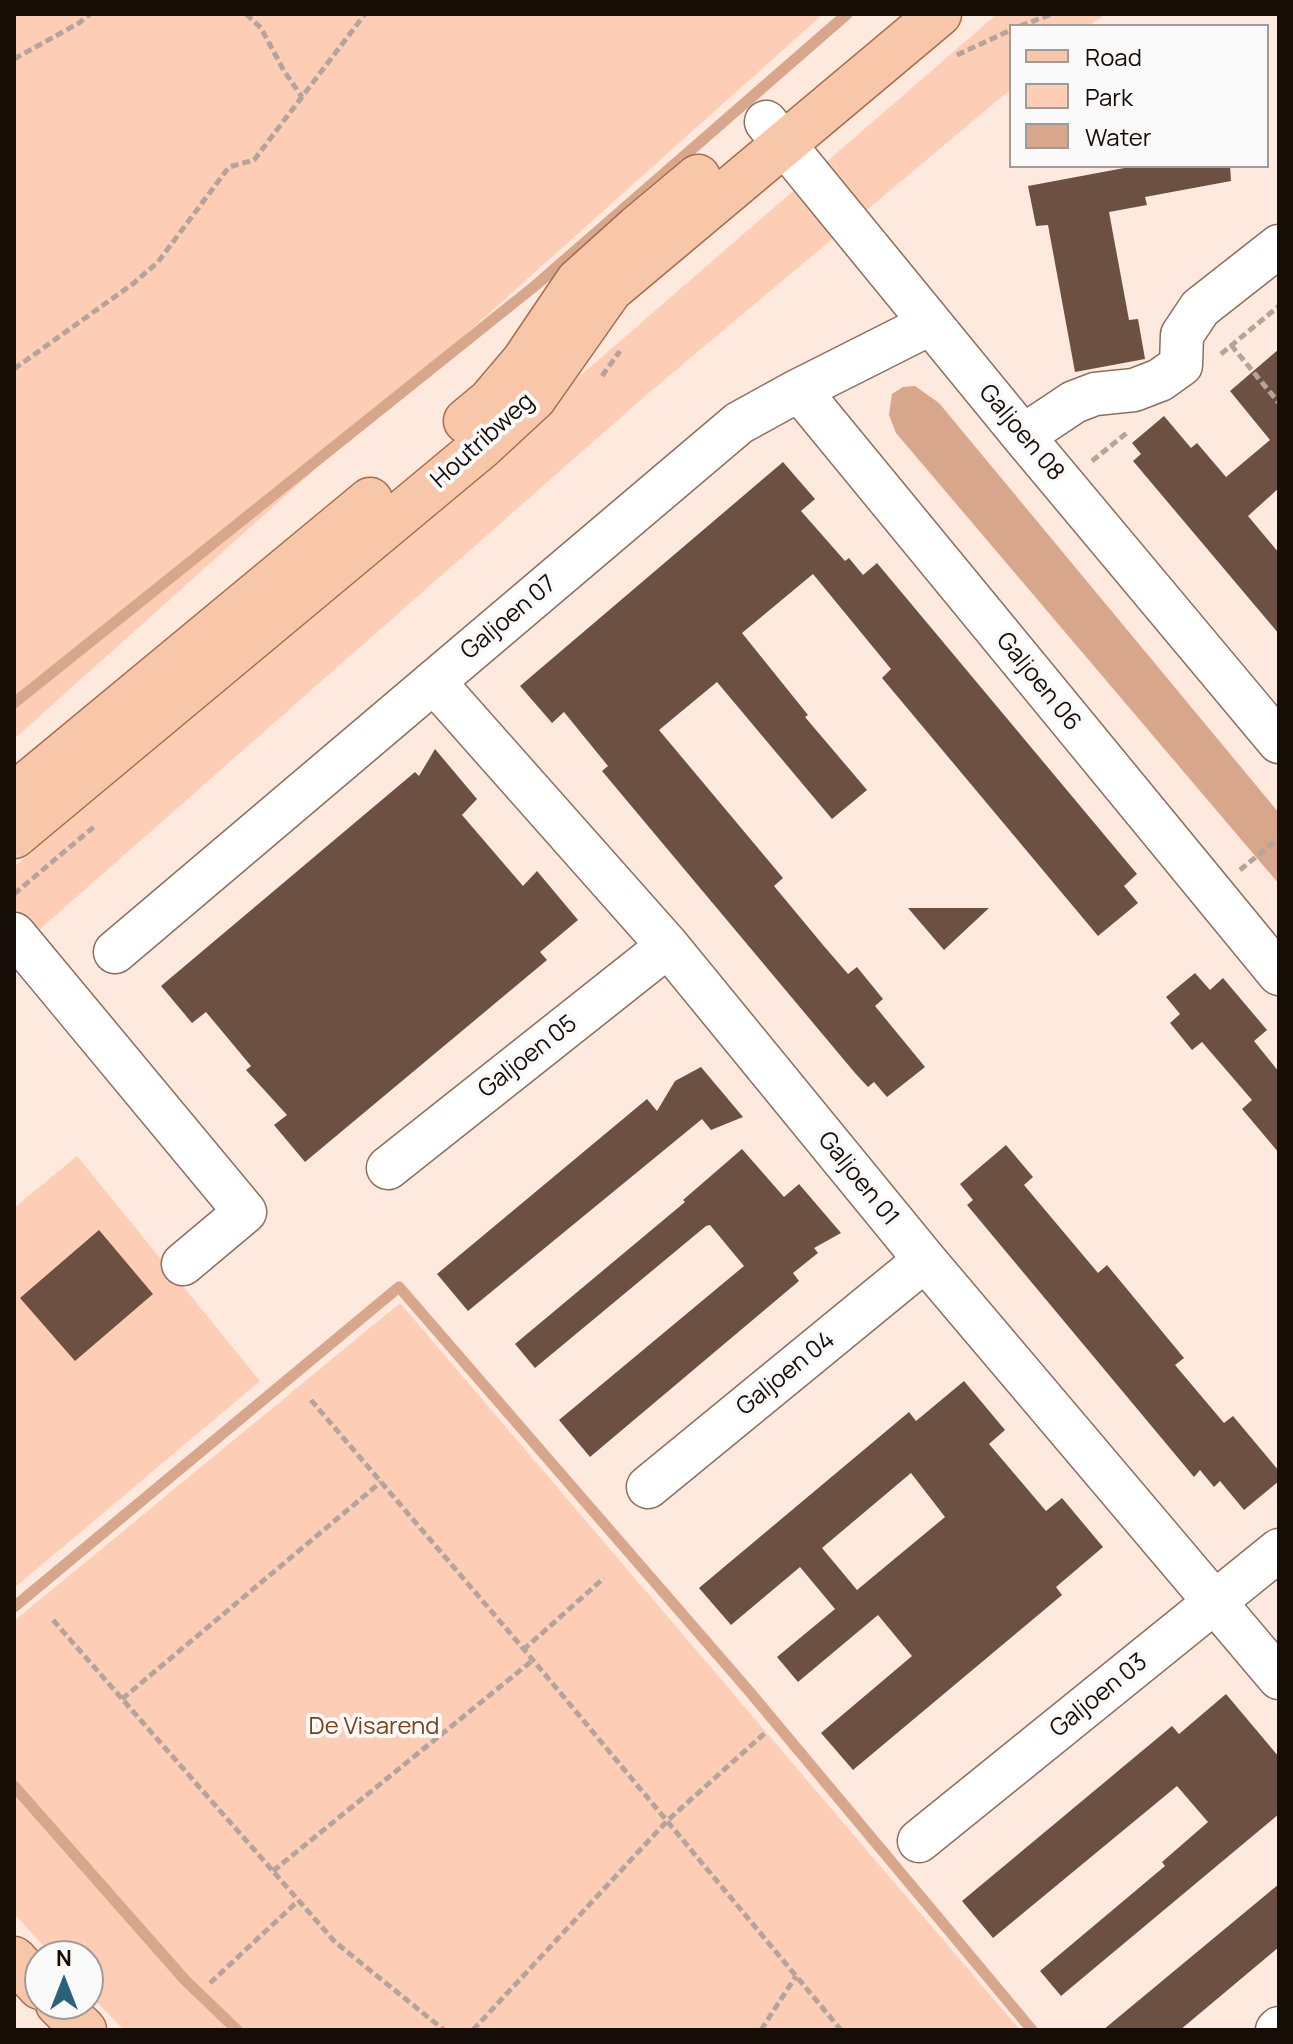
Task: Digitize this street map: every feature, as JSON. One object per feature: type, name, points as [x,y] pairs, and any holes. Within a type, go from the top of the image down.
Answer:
[{"type":"main road","name":"Houtribweg","points":[[14,795],[490,401],[524,361],[578,281],[637,228],[776,132],[929,16]]},
{"type":"main road","name":"Houtribweg","points":[[14,836],[481,447],[534,398],[610,290],[776,132]]},
{"type":"street","name":"Galjoen 08","points":[[776,132],[930,324],[1279,742]]},
{"type":"street","points":[[1023,436],[1074,402],[1095,394],[1134,390],[1160,380],[1181,365],[1182,335],[1200,308],[1279,246]]},
{"type":"street","name":"Galjoen 07","points":[[115,952],[739,423],[930,324]]},
{"type":"street","name":"Galjoen 06","points":[[799,390],[1279,974]]},
{"type":"street","name":"Galjoen 01","points":[[434,682],[668,946],[925,1260],[1279,1678]]},
{"type":"street","points":[[14,934],[245,1212],[183,1264]]},
{"type":"street","name":"Galjoen 05","points":[[388,1168],[668,946]]},
{"type":"street","name":"Galjoen 04","points":[[648,1487],[925,1260]]},
{"type":"street","name":"Galjoen 03","points":[[919,1841],[1279,1550]]},
{"type":"path","points":[[14,59],[90,14]]},
{"type":"path","points":[[246,14],[261,28],[302,97]]},
{"type":"path","points":[[14,369],[134,283],[158,262],[229,167],[254,160],[365,14]]},
{"type":"path","points":[[1025,24],[1052,14]]},
{"type":"path","points":[[1200,308],[1279,403]]},
{"type":"path","points":[[1235,875],[1279,838]]},
{"type":"path","points":[[311,1400],[533,1660],[841,2030]]},
{"type":"path","points":[[122,1699],[381,1482]]},
{"type":"path","points":[[523,1650],[604,1578]]},
{"type":"path","points":[[53,1620],[335,1942],[444,2030]]},
{"type":"path","points":[[273,1871],[533,1660]]},
{"type":"path","points":[[473,2030],[667,1821],[766,1732]]},
{"type":"path","points":[[210,1983],[298,1901]]},
{"type":"path","points":[[761,2030],[796,1976]]},
{"type":"green space","points":[[14,14],[823,14],[14,739]]},
{"type":"green space","points":[[997,14],[1106,14],[1091,24],[1009,24],[1009,91],[645,396],[14,952],[14,867]]},
{"type":"green space","points":[[77,1156],[260,1381],[14,1588],[14,1208]]},
{"type":"green space","name":"De Visarend","points":[[400,1303],[1020,2030],[124,2030],[104,2009],[104,1940],[38,1940],[14,1914],[14,1621]]},
{"type":"water","points":[[915,386],[939,403],[1279,813],[1279,884],[896,433],[889,415],[892,394],[903,387]]},
{"type":"building","points":[[1124,168],[1230,168],[1231,181],[1145,197],[1147,205],[1109,212],[1129,320],[1138,319],[1145,359],[1075,372],[1048,225],[1036,226],[1028,186]]},
{"type":"building","points":[[1279,349],[1279,488],[1248,516],[1279,553],[1279,634],[1133,461],[1141,454],[1132,443],[1164,416],[1191,448],[1197,443],[1226,477],[1270,440],[1230,391]]},
{"type":"building","points":[[783,462],[815,499],[801,511],[845,561],[849,558],[863,575],[877,563],[1137,874],[1124,886],[1138,903],[1098,936],[882,678],[891,669],[813,574],[742,633],[808,715],[805,717],[867,790],[832,819],[717,682],[659,730],[783,878],[774,886],[823,945],[848,974],[857,967],[883,999],[875,1006],[925,1067],[887,1097],[874,1082],[868,1087],[855,1073],[602,771],[608,766],[564,712],[552,723],[520,686]]},
{"type":"building","points":[[435,749],[477,799],[462,815],[523,886],[537,871],[578,920],[540,952],[547,960],[305,1162],[274,1125],[287,1115],[246,1070],[251,1066],[206,1012],[192,1023],[161,986],[415,772],[419,776]]},
{"type":"building","points":[[908,908],[989,908],[944,950]]},
{"type":"building","points":[[1195,973],[1210,990],[1223,978],[1267,1030],[1254,1041],[1279,1072],[1279,1153],[1242,1109],[1252,1100],[1202,1042],[1192,1050],[1170,1023],[1180,1014],[1166,997]]},
{"type":"building","points":[[701,1067],[743,1117],[711,1130],[702,1119],[468,1311],[437,1274],[647,1099],[657,1111],[675,1081]]},
{"type":"building","points":[[1006,1145],[1033,1177],[1024,1185],[1098,1273],[1107,1265],[1184,1358],[1175,1365],[1224,1423],[1233,1416],[1279,1471],[1279,1481],[1244,1510],[1220,1481],[1214,1487],[1200,1470],[1194,1477],[967,1205],[973,1200],[960,1184]]},
{"type":"building","points":[[742,1149],[784,1197],[799,1184],[841,1233],[814,1248],[818,1253],[793,1273],[799,1281],[590,1457],[559,1420],[744,1266],[710,1225],[706,1226],[535,1368],[515,1344],[685,1202],[683,1200]]},
{"type":"building","points":[[99,1230],[153,1294],[75,1361],[20,1298]]},
{"type":"building","points":[[964,1381],[1005,1430],[989,1444],[1046,1511],[1062,1498],[1103,1547],[1056,1587],[1062,1595],[853,1770],[821,1733],[912,1656],[878,1615],[798,1682],[777,1657],[835,1609],[800,1567],[731,1625],[699,1588],[909,1412],[916,1421]],"holes":[[[911,1473],[945,1517],[857,1590],[822,1548]]]},
{"type":"building","points":[[1226,1694],[1279,1757],[1279,1814],[1061,1996],[1040,1971],[1165,1866],[1162,1862],[1208,1822],[1177,1786],[993,1938],[962,1901],[1172,1726],[1179,1734]]},
{"type":"building","points":[[1279,1884],[1279,1947],[1180,2030],[1103,2030]]},
{"type":"waterway","points":[[14,703],[536,285],[847,14]]},
{"type":"waterway","points":[[14,1607],[399,1287],[749,1691],[1032,2030]]},
{"type":"waterway","points":[[14,1786],[185,1980],[237,2030]]}]
